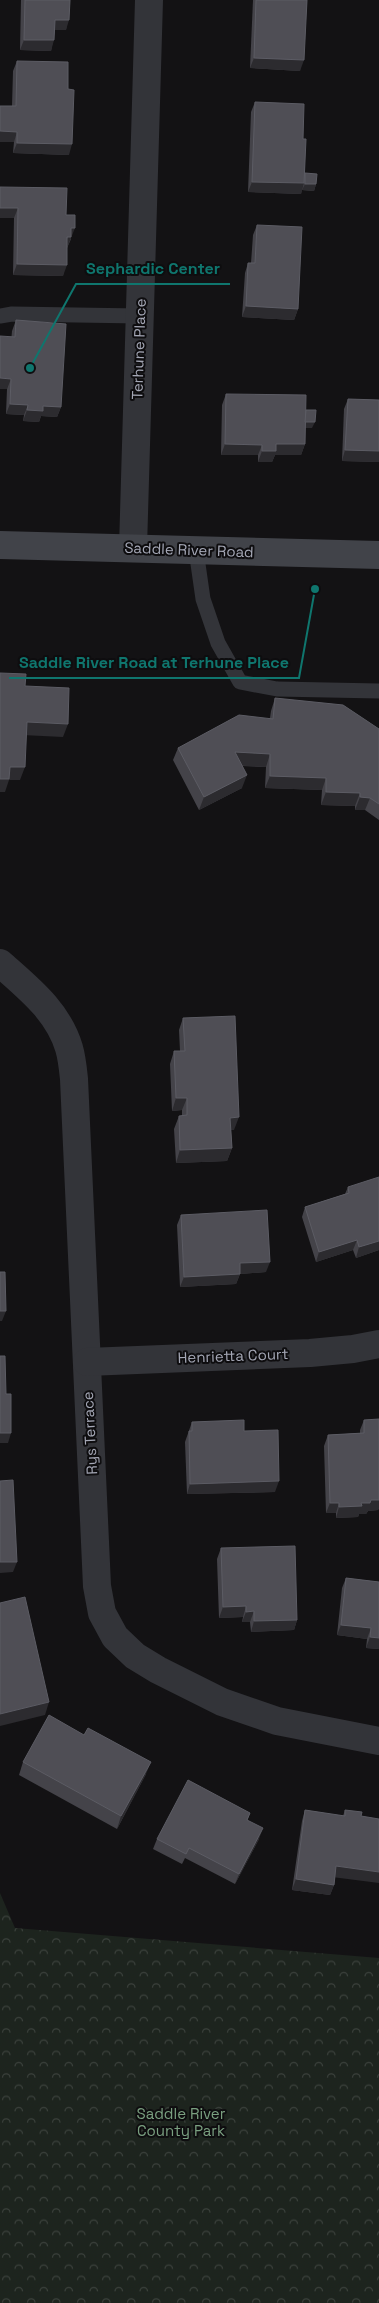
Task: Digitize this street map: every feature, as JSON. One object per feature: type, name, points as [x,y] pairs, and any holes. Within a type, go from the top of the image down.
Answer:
[{"type":"main road","name":"Saddle River Road","points":[[0,544],[379,555]]},
{"type":"street","name":"Terhune Place","points":[[133,548],[150,0]]},
{"type":"street","name":"Rys Terrace","points":[[0,963],[44,1002],[59,1024],[70,1049],[74,1079],[97,1586],[102,1613],[115,1638],[134,1656],[222,1702],[277,1721],[379,1741]]},
{"type":"street","name":"Henrietta Court","points":[[87,1362],[310,1353],[353,1349],[379,1344]]},
{"type":"lane","points":[[0,316],[12,314],[140,316]]},
{"type":"lane","points":[[196,550],[203,599],[218,643],[240,682],[278,689],[379,691]]},
{"type":"green space","name":"Saddle River County Park","points":[[0,1893],[15,1928],[379,1958],[379,2303],[0,2303]]},
{"type":"building","points":[[25,0],[70,0],[69,20],[55,20],[54,40],[24,40]]},
{"type":"building","points":[[256,0],[307,0],[304,60],[254,58]]},
{"type":"building","points":[[17,61],[68,62],[68,89],[74,90],[72,144],[17,143],[17,132],[0,131],[0,106],[16,106]]},
{"type":"building","points":[[255,102],[304,104],[303,139],[306,139],[304,183],[252,182]]},
{"type":"building","points":[[305,173],[317,174],[316,184],[305,184]]},
{"type":"building","points":[[0,187],[67,188],[66,215],[75,215],[75,228],[71,228],[71,237],[67,237],[67,265],[17,264],[18,208],[0,208]]},
{"type":"building","points":[[257,225],[302,227],[298,309],[246,306],[248,263],[255,263]]},
{"type":"building","points":[[16,320],[66,324],[61,407],[43,406],[43,411],[27,410],[28,405],[10,404],[11,379],[0,378],[0,336],[15,337]]},
{"type":"building","points":[[226,394],[306,395],[305,444],[276,444],[276,451],[262,451],[262,445],[225,444]]},
{"type":"building","points":[[348,399],[379,400],[379,451],[345,450]]},
{"type":"building","points":[[306,410],[316,410],[315,422],[305,422]]},
{"type":"building","points":[[0,673],[26,674],[25,686],[69,688],[68,724],[27,722],[25,767],[10,767],[9,779],[0,779]]},
{"type":"building","points":[[275,698],[343,705],[379,729],[379,804],[370,798],[360,797],[360,793],[326,792],[326,778],[270,776],[270,754],[235,752],[247,775],[204,797],[178,748],[239,715],[273,719]]},
{"type":"building","points":[[235,1016],[239,1117],[230,1118],[232,1148],[180,1150],[179,1116],[187,1115],[187,1098],[176,1098],[174,1051],[185,1051],[183,1018]]},
{"type":"building","points":[[379,1177],[379,1241],[359,1247],[357,1240],[319,1252],[305,1207],[349,1193],[348,1187]]},
{"type":"building","points":[[267,1210],[270,1262],[240,1263],[240,1274],[184,1277],[181,1215]]},
{"type":"building","points":[[0,1272],[5,1272],[6,1311],[0,1311]]},
{"type":"building","points":[[0,1356],[5,1356],[6,1394],[11,1394],[11,1433],[0,1433]]},
{"type":"building","points":[[379,1419],[379,1500],[361,1503],[362,1506],[339,1507],[339,1503],[330,1503],[328,1435],[364,1433],[364,1420]]},
{"type":"building","points":[[244,1420],[244,1431],[278,1430],[279,1481],[190,1484],[189,1431],[192,1431],[192,1422]]},
{"type":"building","points":[[13,1480],[17,1562],[0,1562],[0,1481]]},
{"type":"building","points":[[295,1546],[297,1620],[254,1621],[254,1611],[246,1612],[246,1606],[223,1607],[221,1548]]},
{"type":"building","points":[[346,1578],[379,1582],[379,1638],[370,1637],[371,1628],[341,1625]]},
{"type":"building","points":[[25,1597],[49,1702],[0,1714],[0,1603]]},
{"type":"building","points":[[49,1715],[84,1735],[88,1728],[151,1762],[121,1816],[23,1762]]},
{"type":"building","points":[[188,1780],[250,1813],[247,1820],[263,1828],[239,1874],[189,1848],[186,1854],[157,1839]]},
{"type":"building","points":[[305,1810],[345,1816],[345,1810],[362,1812],[361,1816],[379,1819],[379,1872],[336,1866],[334,1885],[296,1879]]},
{"type":"place","name":"Sephardic Center","points":[[30,368]]},
{"type":"place","name":"Saddle River Road at Terhune Place","points":[[315,589]]}]
